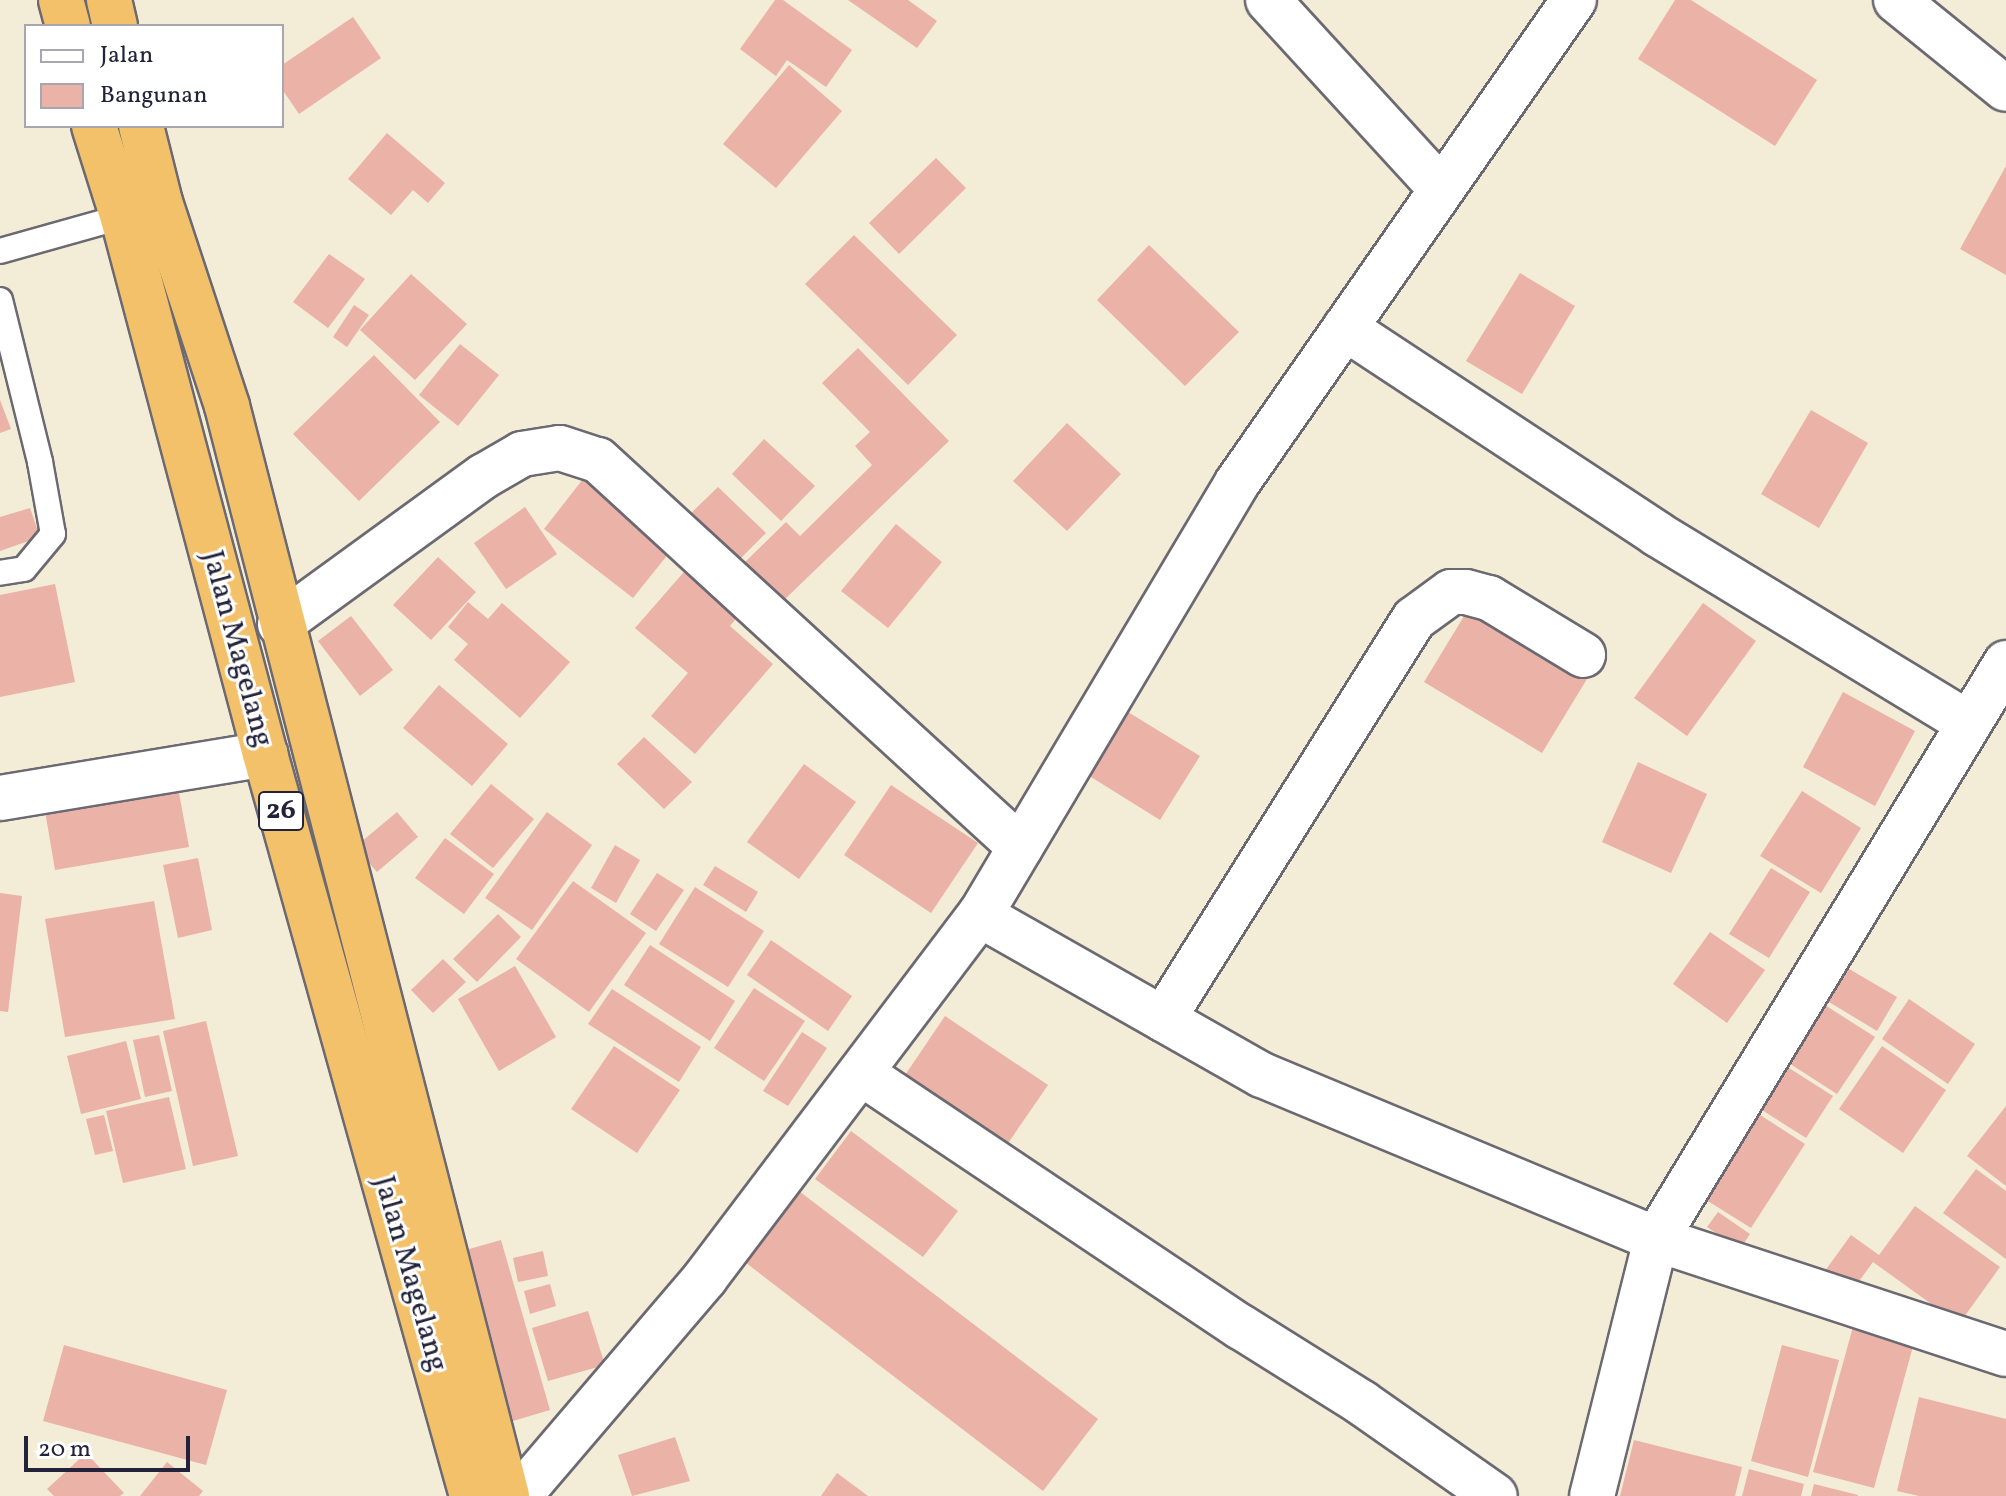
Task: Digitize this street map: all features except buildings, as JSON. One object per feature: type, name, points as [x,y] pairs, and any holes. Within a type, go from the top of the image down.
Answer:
[{"type":"highway","points":[[61,0],[67,24]]},
{"type":"highway","points":[[109,0],[115,24]]},
{"type":"highway","name":"Jalan Magelang","points":[[95,128],[141,210],[227,406],[280,624],[507,1496]]},
{"type":"highway","name":"Jalan Magelang","points":[[141,128],[141,210],[265,754],[472,1496]]},
{"type":"street","points":[[1268,0],[1441,189]]},
{"type":"street","points":[[519,1496],[705,1278],[980,915],[1237,483],[1574,0]]},
{"type":"street","points":[[1896,0],[2006,89]]},
{"type":"street","points":[[1345,328],[1657,534],[1969,724]]},
{"type":"street","points":[[280,624],[484,476],[522,454],[560,448],[598,460],[1020,847]]},
{"type":"street","points":[[1163,1019],[1414,619],[1451,592],[1466,592],[1489,598],[1583,655]]},
{"type":"street","points":[[1592,1496],[1656,1239],[2006,663]]},
{"type":"street","points":[[0,798],[265,754]]},
{"type":"street","points":[[980,915],[1262,1075],[1656,1239],[2006,1354]]},
{"type":"street","points":[[861,1073],[1362,1403],[1495,1496]]},
{"type":"lane","points":[[0,251],[141,210]]},
{"type":"lane","points":[[0,300],[40,462],[53,534],[24,569],[0,573]]}]
